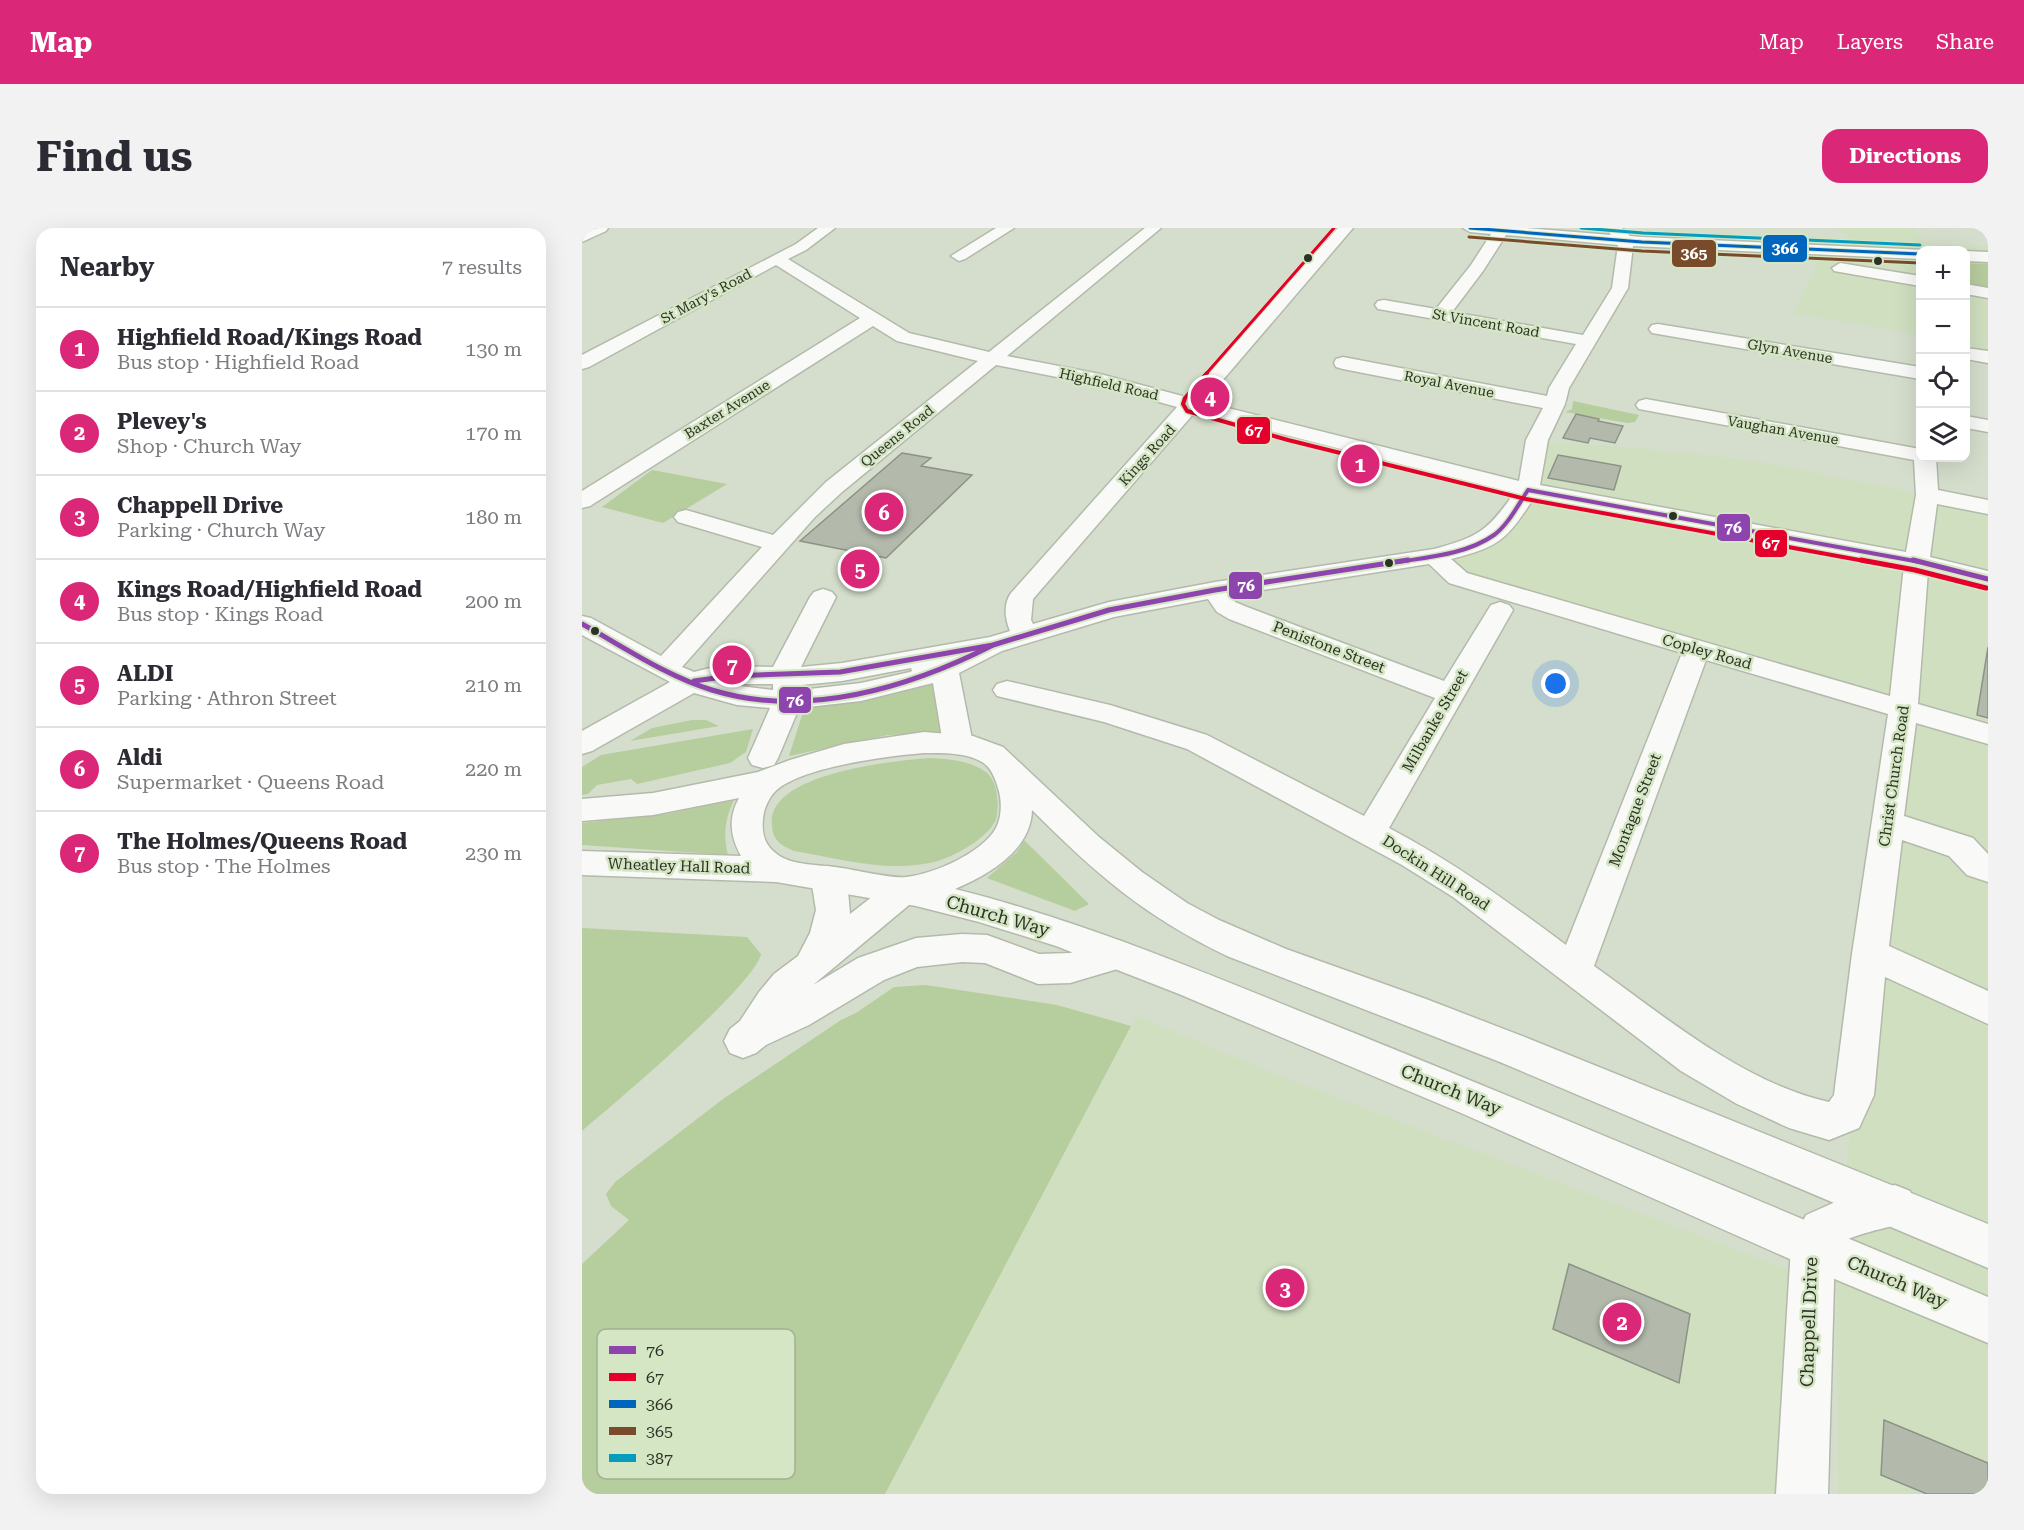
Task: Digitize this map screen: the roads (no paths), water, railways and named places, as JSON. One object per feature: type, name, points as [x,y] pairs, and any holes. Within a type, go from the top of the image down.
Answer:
[{"type":"main road","points":[[582,237],[601,228]]},
{"type":"main road","name":"St Mary's Road","points":[[582,363],[801,247],[828,228]]},
{"type":"main road","points":[[959,256],[1007,228]]},
{"type":"main road","name":"Queens Road","points":[[665,669],[778,544],[834,487],[1154,228]]},
{"type":"main road","name":"Kings Road","points":[[1025,634],[1018,620],[1020,598],[1346,228]]},
{"type":"main road","points":[[1470,228],[1766,248],[1912,254],[1907,271],[1916,279]]},
{"type":"main road","points":[[1741,228],[1766,248]]},
{"type":"main road","points":[[1440,315],[1477,268],[1501,231]]},
{"type":"main road","points":[[1627,237],[1916,280]]},
{"type":"main road","points":[[582,744],[694,681],[718,675],[792,687],[893,686],[944,669],[993,645],[1109,610],[1215,590],[1435,556],[1472,546],[1494,536],[1527,490],[1537,440],[1555,404],[1559,388],[1620,288],[1627,237]]},
{"type":"main road","points":[[1970,256],[1988,257]]},
{"type":"main road","name":"Highfield Road","points":[[777,258],[903,337],[993,359],[1100,380],[1290,431],[1527,490],[1917,561],[1988,579]]},
{"type":"main road","points":[[1970,290],[1988,293]]},
{"type":"main road","name":"St Vincent Road","points":[[1384,305],[1588,341]]},
{"type":"main road","name":"Baxter Avenue","points":[[582,501],[858,326],[873,319]]},
{"type":"main road","name":"Glyn Avenue","points":[[1658,329],[1916,372]]},
{"type":"main road","points":[[1970,355],[1988,357]]},
{"type":"main road","name":"Royal Avenue","points":[[1343,363],[1555,404]]},
{"type":"main road","name":"Vaughan Avenue","points":[[1646,405],[1916,454]]},
{"type":"main road","points":[[1970,423],[1988,426]]},
{"type":"main road","name":"Christ Church Road","points":[[1854,1095],[1870,954],[1903,710],[1917,561],[1927,495],[1925,462]]},
{"type":"main road","points":[[1927,495],[1988,507]]},
{"type":"main road","points":[[686,517],[778,544]]},
{"type":"main road","name":"Copley Road","points":[[1435,556],[1448,571],[1458,578],[1988,734]]},
{"type":"main road","name":"Penistone Street","points":[[1215,590],[1226,608],[1451,694]]},
{"type":"main road","name":"Wheatley Hall Road","points":[[775,870],[756,855],[747,839],[749,807],[765,770],[792,687],[787,664],[799,646],[823,597]]},
{"type":"main road","name":"Milbanke Street","points":[[1371,832],[1500,610]]},
{"type":"main road","points":[[585,626],[665,669],[712,690],[752,697],[757,700],[761,711],[765,770]]},
{"type":"main road","points":[[752,697],[948,651],[993,645]]},
{"type":"main road","name":"Montague Street","points":[[1574,971],[1697,649]]},
{"type":"main road","points":[[885,665],[944,669]]},
{"type":"main road","points":[[944,669],[958,744]]},
{"type":"main road","name":"Dockin Hill Road","points":[[1006,690],[1110,714],[1197,742],[1371,832],[1465,888],[1695,1059],[1751,1091],[1803,1115],[1829,1121],[1845,1115],[1854,1095]]},
{"type":"main road","points":[[582,810],[653,804],[765,770],[867,750],[912,744],[958,744],[994,755],[1131,884],[1175,913],[1230,942],[1427,1015],[1710,1128],[1988,1246]]},
{"type":"main road","name":"Wheatley Hall Road","points":[[582,862],[775,870],[903,891],[925,887],[952,878],[980,863],[1016,826],[1018,807],[1014,787],[1002,763]]},
{"type":"main road","points":[[1888,823],[1961,847],[1979,866],[1988,869]]},
{"type":"main road","points":[[807,966],[827,937],[832,920],[835,906],[828,879]]},
{"type":"main road","points":[[903,891],[807,966],[778,994],[748,1037],[796,1014],[871,969],[916,953],[962,948],[987,949],[1038,969],[1070,968],[1118,955]]},
{"type":"main road","name":"Church Way","points":[[903,891],[1024,922],[1118,955],[1539,1126],[1988,1320]]},
{"type":"main road","points":[[1870,954],[1988,1008]]},
{"type":"main road","name":"Chappell Drive","points":[[1802,1494],[1813,1246],[1821,1230],[1849,1217],[1895,1206]]},
{"type":"place","name":"Kings Road/Highfield Road","points":[[1210,397]]},
{"type":"place","name":"Highfield Road/Kings Road","points":[[1360,464]]},
{"type":"place","name":"Aldi","points":[[884,512]]},
{"type":"place","name":"ALDI","points":[[860,569]]},
{"type":"place","name":"The Holmes/Queens Road","points":[[732,665]]},
{"type":"place","name":"Chappell Drive","points":[[1285,1288]]},
{"type":"place","name":"Plevey's","points":[[1622,1322]]}]
